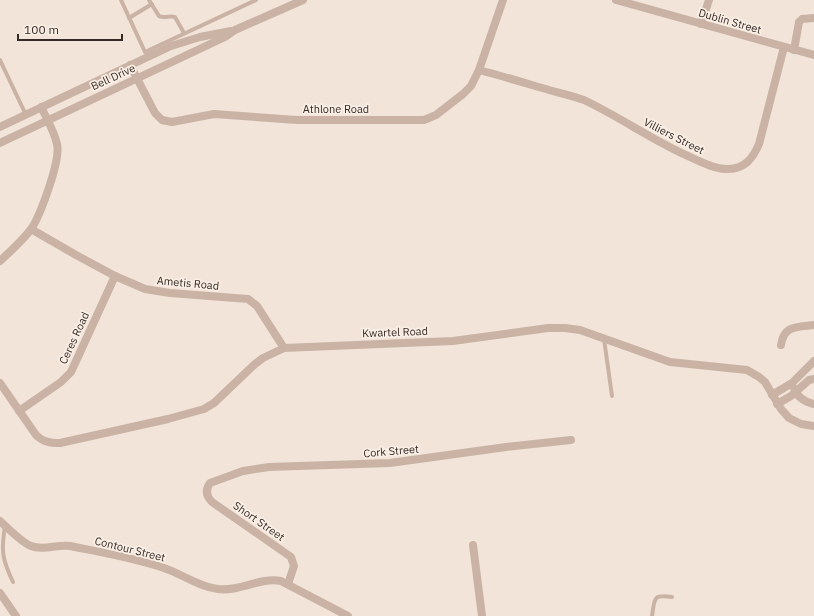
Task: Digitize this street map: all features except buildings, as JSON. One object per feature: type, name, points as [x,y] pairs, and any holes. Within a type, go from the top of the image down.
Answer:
[{"type":"street","name":"Bell Drive","points":[[0,143],[224,37],[235,30],[303,0]]},
{"type":"street","name":"Athlone Road","points":[[130,65],[155,113],[162,120],[172,122],[221,114],[289,120],[419,120],[432,117],[463,94],[471,86],[479,70],[503,0]]},
{"type":"street","name":"Dublin Street","points":[[616,0],[814,56]]},
{"type":"street","points":[[701,24],[709,0]]},
{"type":"street","points":[[794,50],[799,22],[802,19],[814,18]]},
{"type":"street","name":"Bell Drive","points":[[0,127],[130,65],[146,54],[182,42],[235,30]]},
{"type":"street","name":"Villiers Street","points":[[479,70],[582,100],[604,110],[677,151],[705,164],[718,167],[735,168],[750,161],[759,144],[784,47]]},
{"type":"street","points":[[146,54],[154,70]]},
{"type":"street","points":[[0,261],[31,229],[38,216],[52,178],[57,154],[57,144],[41,107]]},
{"type":"street","name":"Ametis Road","points":[[31,229],[76,256],[115,276],[151,291],[248,299],[257,306],[284,348]]},
{"type":"street","name":"Ceres Road","points":[[19,411],[61,382],[71,372],[115,276]]},
{"type":"street","points":[[781,345],[784,335],[791,328],[814,325]]},
{"type":"street","name":"Kwartel Road","points":[[0,383],[40,439],[60,443],[196,412],[210,406],[263,358],[284,348],[453,341],[557,328],[580,330],[670,362],[747,370],[760,377],[765,382],[785,415],[795,422],[814,426]]},
{"type":"street","points":[[772,395],[792,383],[814,361]]},
{"type":"street","points":[[777,404],[796,393],[806,382],[814,379]]},
{"type":"street","points":[[792,383],[796,393],[804,401],[814,404]]},
{"type":"street","name":"Cork Street","points":[[214,481],[243,471],[269,467],[390,463],[571,440]]},
{"type":"street","name":"Short Street","points":[[214,481],[210,484],[206,491],[212,502],[291,557],[294,566],[288,584]]},
{"type":"street","name":"Contour Street","points":[[3,523],[30,546],[39,548],[69,546],[147,563],[172,571],[217,589],[234,588],[272,580],[281,581],[348,616]]},
{"type":"street","points":[[473,545],[482,616]]},
{"type":"street","points":[[0,593],[16,616]]},
{"type":"lane","points":[[121,0],[146,54],[184,33],[256,0]]},
{"type":"lane","points":[[129,18],[151,2],[160,17],[175,17],[184,33]]},
{"type":"lane","points":[[0,60],[26,115]]},
{"type":"lane","points":[[604,339],[612,396]]},
{"type":"lane","points":[[3,523],[2,554],[4,563],[13,582]]},
{"type":"lane","points":[[652,616],[656,597],[661,595],[672,597]]}]
